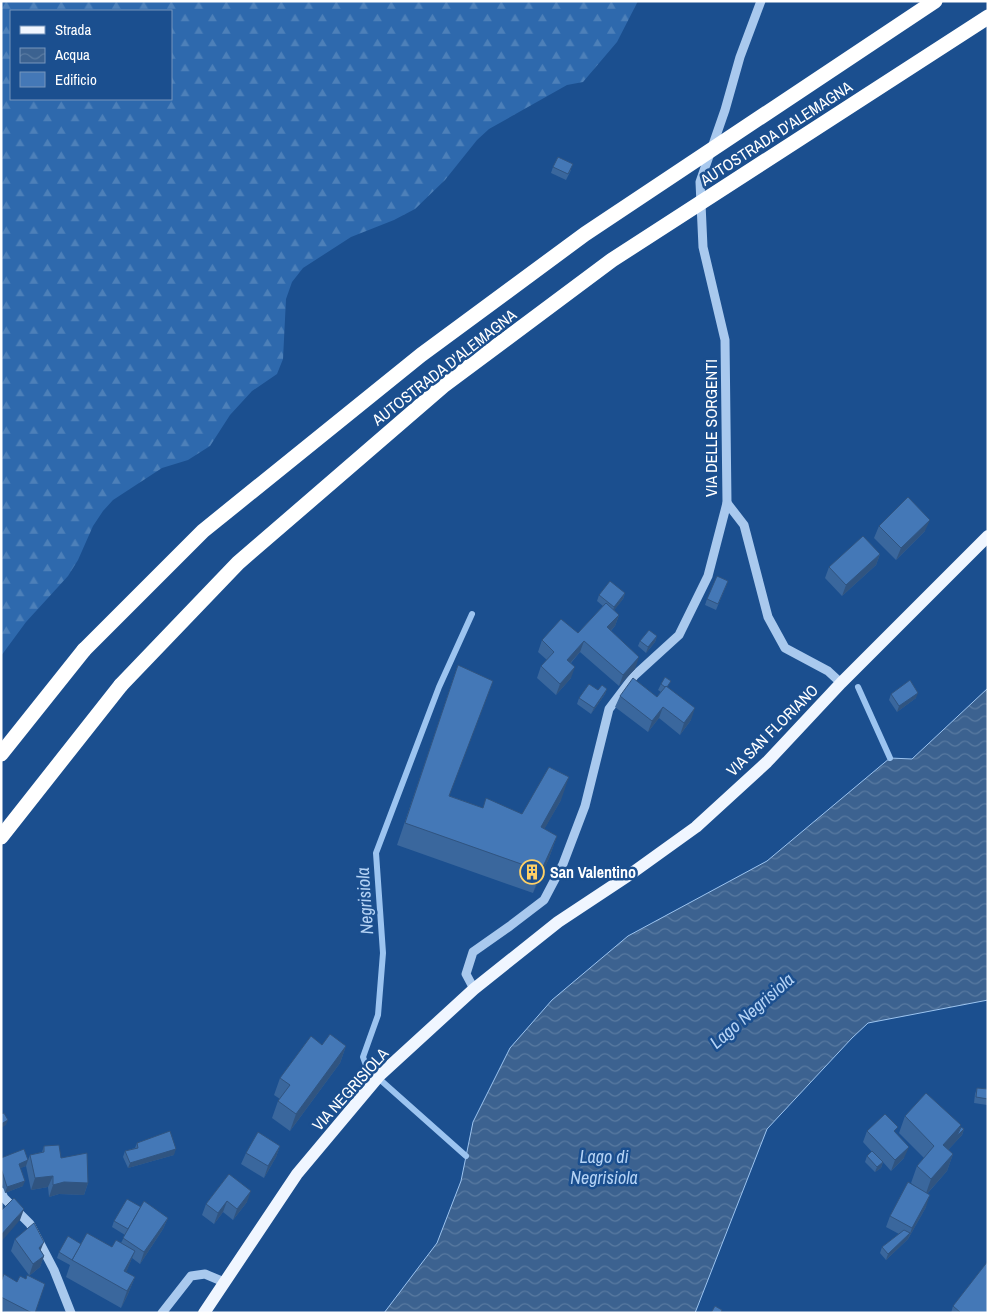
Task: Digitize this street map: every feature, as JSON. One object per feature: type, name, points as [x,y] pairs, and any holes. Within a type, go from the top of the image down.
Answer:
[{"type":"highway","name":"AUTOSTRADA D'ALEMAGNA","points":[[1,754],[84,650],[203,532],[421,354],[585,234],[934,1]]},
{"type":"highway","name":"AUTOSTRADA D'ALEMAGNA","points":[[1,837],[121,685],[238,563],[443,386],[612,260],[988,16]]},
{"type":"main road","name":"VIA SAN FLORIANO","points":[[558,922],[632,873],[696,827],[767,762],[841,683],[988,536]]},
{"type":"main road","name":"VIA NEGRISIOLA","points":[[204,1313],[297,1174],[378,1078],[474,989],[558,922]]},
{"type":"street","name":"VIA DELLE SORGENTI","points":[[474,989],[466,974],[473,952],[544,900],[563,864],[585,806],[609,709],[634,676],[679,634],[708,576],[727,502],[725,340],[704,247],[700,182],[725,110],[740,56],[761,1]]},
{"type":"street","points":[[727,502],[744,525],[768,617],[785,648],[828,671],[841,683]]},
{"type":"street","points":[[1,1192],[4,1198],[30,1224],[54,1270],[71,1313]]},
{"type":"street","points":[[162,1313],[191,1276],[205,1274],[224,1282]]},
{"type":"green space","points":[[1,1],[638,1],[617,42],[583,82],[567,85],[489,129],[477,140],[445,180],[415,209],[394,220],[351,237],[303,268],[292,282],[286,299],[283,359],[277,374],[252,391],[230,415],[210,446],[188,460],[162,468],[113,500],[93,526],[78,560],[68,576],[26,622],[1,656]]},
{"type":"water","name":"Lago di Negrisiola","points":[[988,688],[988,1000],[868,1023],[852,1038],[767,1129],[695,1313],[384,1313],[437,1243],[461,1181],[473,1122],[510,1048],[552,1000],[628,936],[767,861],[890,758],[912,759]]},
{"type":"building","points":[[558,157],[573,164],[568,174],[553,167]]},
{"type":"building","points":[[908,497],[930,520],[901,548],[879,526]]},
{"type":"building","points":[[863,536],[880,554],[846,585],[829,567]]},
{"type":"building","points":[[717,576],[728,581],[718,604],[707,599]]},
{"type":"building","points":[[610,581],[625,593],[614,607],[599,595]]},
{"type":"building","points":[[606,603],[619,615],[607,627],[639,657],[623,675],[584,641],[567,660],[575,667],[560,684],[541,666],[554,652],[542,640],[561,619],[578,633]]},
{"type":"building","points":[[649,630],[657,636],[648,647],[640,641]]},
{"type":"building","points":[[458,665],[493,681],[449,796],[483,808],[486,798],[522,814],[549,767],[569,777],[541,827],[557,836],[541,871],[405,823]]},
{"type":"building","points":[[665,677],[671,681],[667,687],[661,684]]},
{"type":"building","points":[[633,678],[657,697],[666,686],[695,708],[684,723],[663,707],[652,721],[620,696]]},
{"type":"building","points":[[910,680],[918,693],[899,706],[891,694]]},
{"type":"building","points":[[589,684],[598,690],[602,685],[607,689],[594,708],[579,698]]},
{"type":"building","points":[[330,1034],[346,1046],[296,1114],[278,1101],[290,1085],[280,1078],[311,1036],[322,1045]]},
{"type":"building","points":[[977,1088],[988,1089],[988,1099],[976,1097]]},
{"type":"building","points":[[926,1093],[961,1125],[943,1145],[953,1154],[931,1179],[917,1166],[934,1146],[905,1116]]},
{"type":"building","points":[[4,1113],[8,1120],[1,1124],[1,1114]]},
{"type":"building","points":[[885,1114],[898,1127],[894,1131],[909,1147],[895,1160],[867,1131]]},
{"type":"building","points":[[961,1127],[964,1129],[957,1136]]},
{"type":"building","points":[[170,1131],[176,1149],[130,1163],[125,1151],[138,1148],[137,1143]]},
{"type":"building","points":[[258,1132],[280,1146],[268,1166],[246,1153]]},
{"type":"building","points":[[59,1145],[61,1158],[87,1153],[88,1183],[64,1182],[53,1185],[53,1176],[35,1178],[30,1155],[44,1152],[44,1146]]},
{"type":"building","points":[[24,1149],[28,1160],[19,1164],[25,1181],[7,1187],[1,1168],[1,1158]]},
{"type":"building","points":[[872,1151],[883,1162],[877,1167],[867,1156]]},
{"type":"building","points":[[229,1174],[251,1191],[237,1209],[227,1201],[218,1213],[206,1204]]},
{"type":"building","points":[[908,1182],[930,1195],[912,1228],[890,1216]]},
{"type":"building","points":[[14,1198],[24,1209],[1,1235],[1,1211]]},
{"type":"building","points":[[127,1199],[141,1207],[128,1229],[114,1221]]},
{"type":"building","points":[[144,1201],[168,1218],[144,1252],[123,1238]]},
{"type":"building","points":[[34,1223],[44,1242],[39,1248],[44,1256],[33,1264],[15,1239]]},
{"type":"building","points":[[904,1230],[910,1233],[888,1254],[882,1247]]},
{"type":"building","points":[[87,1233],[112,1247],[116,1240],[135,1251],[124,1271],[135,1277],[127,1291],[72,1260]]},
{"type":"building","points":[[68,1236],[81,1244],[72,1260],[59,1252]]},
{"type":"building","points":[[988,1261],[988,1313],[961,1313],[953,1306]]},
{"type":"building","points":[[4,1274],[17,1282],[20,1276],[26,1279],[27,1275],[45,1284],[35,1313],[1,1297],[1,1282]]},
{"type":"building","points":[[715,1306],[722,1310],[721,1313],[711,1313]]},
{"type":"waterway","name":"Negrisiola","points":[[466,1156],[367,1068],[363,1057],[378,1015],[383,953],[376,853],[439,687],[472,614]]},
{"type":"waterway","points":[[858,687],[890,758]]},
{"type":"place","name":"San Valentino","points":[[532,872]]},
{"type":"water label","name":"Lago Negrisiola","points":[[752,1011]]}]
